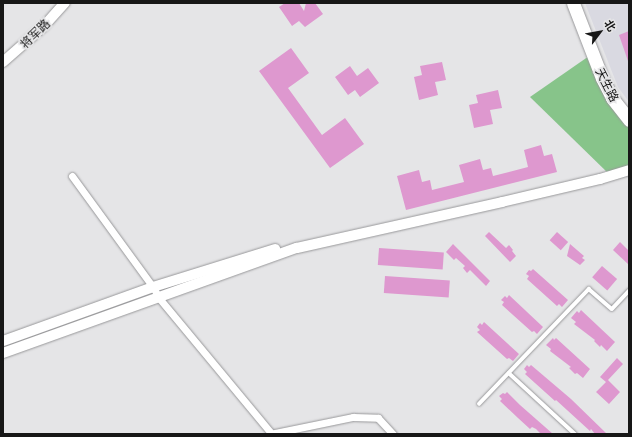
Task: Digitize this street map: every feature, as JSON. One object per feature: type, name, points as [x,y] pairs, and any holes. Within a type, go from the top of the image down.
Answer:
[{"type":"highway","name":"天生路","points":[[573,3],[602,78],[612,98],[629,120]]},
{"type":"highway","name":"天生路","points":[[581,3],[608,73],[618,94],[629,110]]},
{"type":"street","name":"将军路","points":[[3,62],[44,26],[65,3]]},
{"type":"street","points":[[3,353],[297,248],[592,181],[629,170]]},
{"type":"street","points":[[72,176],[159,298],[270,434],[353,417],[378,418],[393,434]]},
{"type":"street","points":[[3,341],[153,288],[293,244],[379,230]]},
{"type":"lane","points":[[479,404],[589,289],[612,309],[629,291]]},
{"type":"lane","points":[[509,373],[575,434]]},
{"type":"shaded area","points":[[585,3],[629,3],[629,102],[618,87]]},
{"type":"green space","points":[[592,54],[629,120],[629,170],[610,175],[530,97]]},
{"type":"building","points":[[285,3],[299,3],[304,11],[306,3],[315,3],[323,14],[305,27],[299,21],[292,26],[279,7]]},
{"type":"building","points":[[629,31],[629,60],[628,61],[619,35]]},
{"type":"building","points":[[291,48],[309,73],[288,88],[322,135],[345,118],[364,144],[330,168],[259,71]]},
{"type":"building","points":[[442,62],[446,80],[435,82],[438,95],[419,100],[414,77],[422,75],[420,66]]},
{"type":"building","points":[[350,66],[357,76],[368,68],[379,83],[360,97],[355,90],[348,95],[335,77]]},
{"type":"building","points":[[498,90],[502,108],[490,110],[493,124],[474,128],[469,105],[478,103],[476,95]]},
{"type":"building","points":[[541,145],[544,156],[552,154],[557,172],[406,210],[397,176],[419,170],[422,182],[430,180],[432,190],[464,182],[459,165],[480,159],[483,170],[491,168],[493,176],[528,167],[524,150]]},
{"type":"building","points":[[489,232],[506,248],[509,245],[513,250],[512,251],[516,256],[510,262],[485,236]]},
{"type":"building","points":[[557,232],[568,242],[561,250],[550,240]]},
{"type":"building","points":[[620,242],[629,251],[629,265],[613,250]]},
{"type":"building","points":[[453,244],[490,281],[486,286],[470,270],[467,273],[463,268],[465,266],[456,258],[454,260],[446,252]]},
{"type":"building","points":[[570,244],[584,256],[582,258],[585,260],[580,265],[567,256]]},
{"type":"building","points":[[379,248],[444,253],[443,269],[378,265]]},
{"type":"building","points":[[602,266],[617,279],[607,290],[592,277]]},
{"type":"building","points":[[533,269],[568,300],[562,307],[559,304],[557,306],[527,279],[529,276],[526,274],[529,270],[531,271]]},
{"type":"building","points":[[385,276],[450,281],[449,297],[384,293]]},
{"type":"building","points":[[509,295],[543,327],[537,334],[534,331],[532,332],[502,305],[504,302],[501,300],[505,296],[507,298]]},
{"type":"building","points":[[581,310],[615,342],[607,351],[601,345],[600,347],[594,341],[595,340],[574,324],[576,322],[571,318],[577,311],[579,313]]},
{"type":"building","points":[[484,322],[519,354],[513,361],[509,358],[507,359],[477,332],[480,330],[477,327],[480,323],[482,325]]},
{"type":"building","points":[[553,338],[554,340],[556,338],[590,369],[583,378],[577,373],[575,374],[569,368],[571,367],[550,351],[551,349],[546,345]]},
{"type":"building","points":[[617,358],[623,364],[608,380],[620,392],[609,404],[596,392],[606,382],[600,377]]},
{"type":"building","points":[[527,365],[529,367],[531,365],[571,399],[607,434],[595,434],[591,429],[590,431],[556,400],[555,401],[525,374],[527,372],[524,369]]},
{"type":"building","points":[[507,392],[553,434],[541,434],[532,427],[530,429],[500,401],[502,399],[499,396]]}]
